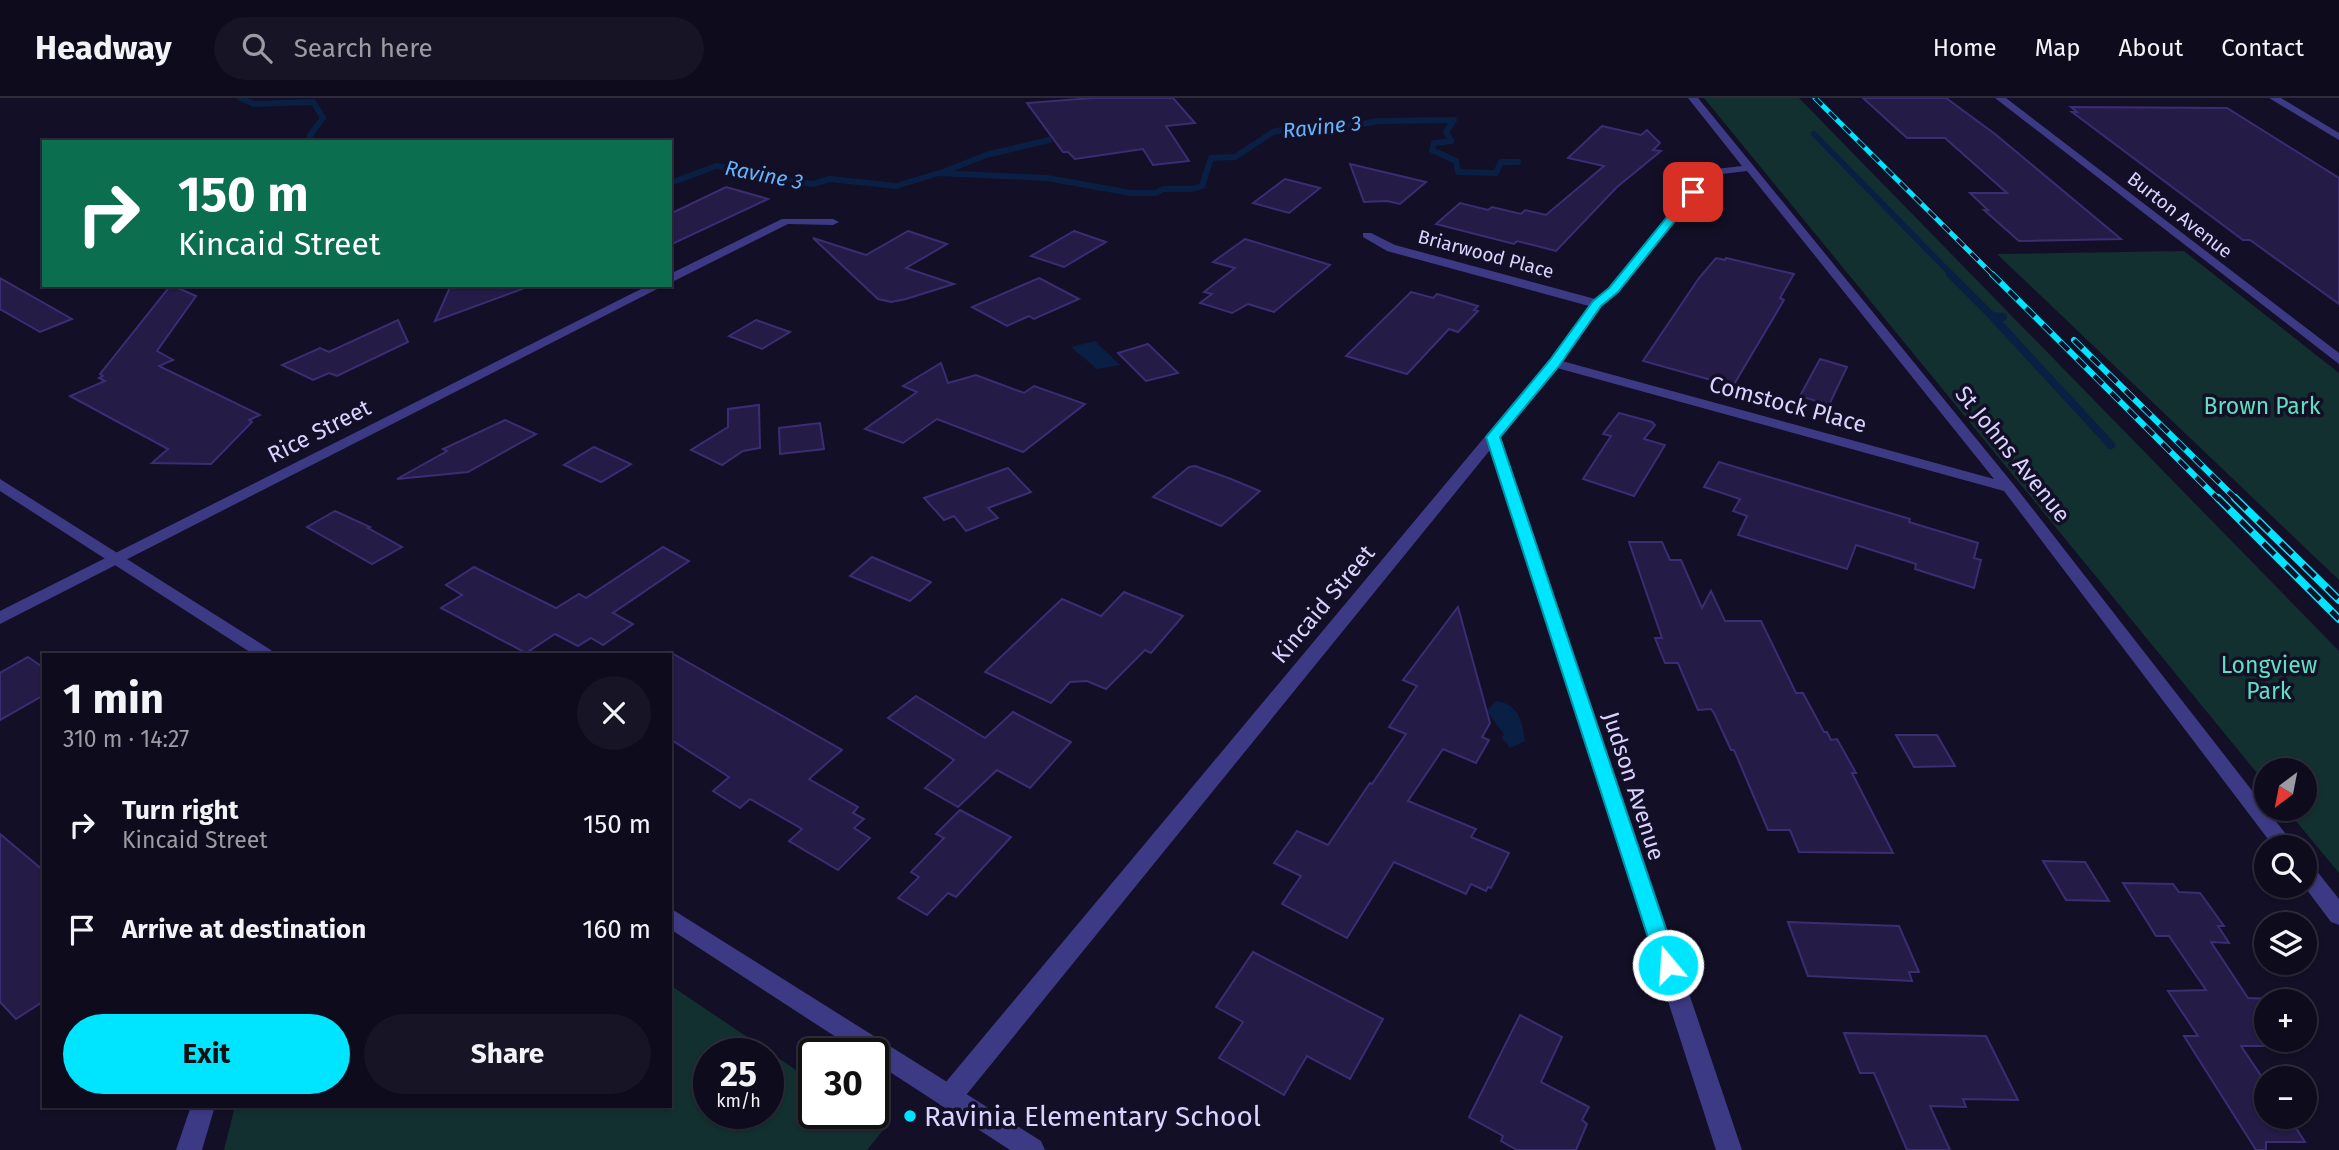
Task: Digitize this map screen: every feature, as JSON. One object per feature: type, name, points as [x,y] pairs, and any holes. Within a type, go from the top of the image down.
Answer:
[{"type":"street","name":"St Johns Avenue","points":[[1693,98],[2009,488],[2277,835]]},
{"type":"street","name":"Burton Avenue","points":[[2000,98],[2339,360]]},
{"type":"street","points":[[2274,98],[2339,137]]},
{"type":"street","name":"Kincaid Street","points":[[949,1097],[1555,363],[1597,304],[1614,290],[1711,172],[1748,168]]},
{"type":"street","points":[[672,278],[786,221],[833,222]]},
{"type":"street","name":"Briarwood Place","points":[[1367,235],[1391,248],[1597,304]]},
{"type":"street","name":"Rice Street","points":[[0,618],[655,287]]},
{"type":"street","name":"Comstock Place","points":[[1555,363],[2009,488]]},
{"type":"street","name":"Judson Avenue","points":[[1493,437],[1729,1150]]},
{"type":"street","points":[[0,484],[263,653]]},
{"type":"street","points":[[2317,887],[2339,916]]},
{"type":"street","points":[[672,918],[1032,1150]]},
{"type":"street","points":[[189,1150],[202,1108]]},
{"type":"green space","name":"Longview Park","points":[[1704,98],[1799,98],[2339,651],[2339,873],[2317,846],[2317,835],[2308,835],[2296,821],[2317,821],[2317,758],[2254,758],[2254,769]]},
{"type":"green space","name":"Brown Park","points":[[2184,251],[2339,373],[2339,580],[1997,254]]},
{"type":"green space","points":[[672,986],[749,1038],[693,1038],[693,1129],[784,1129],[784,1062],[798,1071],[798,1129],[884,1129],[867,1150],[224,1150],[234,1108],[672,1108]]},
{"type":"water","points":[[1095,341],[1120,365],[1097,369],[1071,347]]},
{"type":"water","points":[[1496,701],[1510,706],[1518,715],[1525,741],[1510,748],[1502,738],[1504,734],[1487,711]]},
{"type":"building","points":[[1093,98],[1173,98],[1195,123],[1166,126],[1189,161],[1153,165],[1143,149],[1075,159],[1068,152],[1063,152],[1027,103]]},
{"type":"building","points":[[1863,98],[1946,98],[1995,134],[2121,239],[2019,241],[1984,210],[1988,210],[1970,193],[2007,193],[1945,138],[1907,138]]},
{"type":"building","points":[[2071,107],[2227,108],[2339,178],[2339,304],[2250,240],[2243,240],[2072,112],[2077,112]]},
{"type":"building","points":[[1602,126],[1641,135],[1647,130],[1660,143],[1653,150],[1661,151],[1617,187],[1556,251],[1517,241],[1514,244],[1436,224],[1460,203],[1488,210],[1492,207],[1521,214],[1525,210],[1546,215],[1604,166],[1568,158]]},
{"type":"building","points":[[1350,164],[1426,182],[1400,204],[1387,201],[1364,202]]},
{"type":"building","points":[[1285,179],[1320,188],[1289,213],[1253,203]]},
{"type":"building","points":[[726,187],[768,199],[672,244],[672,213]]},
{"type":"building","points":[[908,231],[947,244],[906,268],[954,284],[891,302],[878,299],[813,238],[866,255]]},
{"type":"building","points":[[1074,231],[1106,242],[1064,267],[1031,256]]},
{"type":"building","points":[[1245,239],[1330,265],[1274,312],[1248,304],[1232,313],[1200,303],[1212,294],[1204,292],[1235,268],[1213,262]]},
{"type":"building","points":[[1716,258],[1794,274],[1780,298],[1784,300],[1733,386],[1643,361],[1699,278]]},
{"type":"building","points":[[0,278],[72,319],[40,332],[0,309]]},
{"type":"building","points":[[1039,278],[1079,299],[1034,319],[1029,316],[1007,326],[972,307]]},
{"type":"building","points":[[169,287],[176,287],[196,296],[157,351],[173,360],[159,366],[260,415],[249,420],[252,422],[211,464],[152,463],[168,449],[70,396],[105,381],[99,378],[103,376],[100,374]]},
{"type":"building","points":[[450,287],[525,287],[525,288],[435,321]]},
{"type":"building","points":[[1411,292],[1433,298],[1437,294],[1478,306],[1474,310],[1478,311],[1458,332],[1449,329],[1407,374],[1346,356]]},
{"type":"building","points":[[398,320],[408,342],[337,376],[329,373],[313,380],[282,365],[320,348],[329,352]]},
{"type":"building","points":[[756,320],[790,332],[762,349],[729,336]]},
{"type":"building","points":[[1148,344],[1178,373],[1146,381],[1118,353]]},
{"type":"building","points":[[1820,359],[1847,367],[1829,405],[1800,396]]},
{"type":"building","points":[[941,363],[948,383],[976,375],[1024,393],[1034,386],[1085,404],[1023,452],[937,419],[903,443],[865,429],[917,392],[903,386]]},
{"type":"building","points":[[759,405],[760,448],[743,451],[722,465],[691,450],[728,427],[728,409]]},
{"type":"building","points":[[1619,413],[1652,422],[1655,425],[1644,439],[1665,445],[1634,496],[1583,479],[1611,436],[1603,434]]},
{"type":"building","points":[[505,420],[536,434],[468,472],[397,479],[447,451],[443,449]]},
{"type":"building","points":[[820,423],[824,449],[780,454],[779,428]]},
{"type":"building","points":[[594,447],[631,464],[601,482],[564,465]]},
{"type":"building","points":[[1719,462],[1910,519],[1909,522],[1978,543],[1974,558],[1981,560],[1974,588],[1915,569],[1916,564],[1856,545],[1847,569],[1738,535],[1747,516],[1733,511],[1740,499],[1704,487]]},
{"type":"building","points":[[1195,466],[1260,491],[1221,526],[1153,497],[1189,467]]},
{"type":"building","points":[[1008,468],[1031,492],[988,508],[998,518],[966,531],[954,516],[944,520],[924,498]]},
{"type":"building","points":[[335,511],[370,527],[368,528],[402,547],[372,564],[307,527]]},
{"type":"building","points":[[1629,542],[1662,542],[1670,560],[1681,560],[1702,608],[1711,591],[1725,621],[1761,621],[1796,693],[1803,693],[1824,732],[1827,732],[1831,740],[1837,739],[1893,853],[1799,852],[1790,830],[1768,830],[1734,750],[1731,750],[1714,713],[1711,709],[1698,710],[1678,663],[1665,663],[1655,638],[1662,638]]},
{"type":"building","points":[[663,547],[689,561],[613,613],[633,624],[603,645],[591,638],[578,646],[555,634],[526,653],[441,608],[462,595],[446,585],[474,567],[556,608],[579,594],[586,598]]},
{"type":"building","points":[[872,557],[931,582],[910,601],[850,576]]},
{"type":"building","points":[[1124,592],[1183,616],[1151,653],[1145,650],[1106,689],[1087,681],[1070,682],[1051,703],[985,672],[1062,599],[1101,616]]},
{"type":"building","points":[[1458,607],[1490,723],[1482,737],[1489,740],[1476,763],[1443,749],[1408,801],[1476,829],[1471,837],[1509,853],[1491,888],[1488,887],[1486,891],[1471,884],[1466,894],[1394,862],[1347,938],[1282,904],[1301,876],[1274,863],[1297,831],[1328,845],[1370,783],[1372,784],[1406,734],[1389,727],[1417,686],[1403,680]]},
{"type":"building","points":[[672,653],[842,750],[809,779],[858,807],[853,813],[864,819],[854,828],[870,838],[838,870],[789,841],[802,829],[750,799],[740,808],[713,791],[729,777],[672,740]]},
{"type":"building","points":[[28,657],[42,667],[42,696],[0,720],[0,673]]},
{"type":"building","points":[[916,696],[985,738],[1013,712],[1071,742],[1030,788],[997,770],[958,807],[925,788],[954,760],[888,718]]},
{"type":"building","points":[[1896,735],[1937,735],[1955,766],[1914,767]]},
{"type":"building","points":[[960,810],[1011,837],[956,897],[948,893],[927,915],[898,898],[919,877],[911,872],[944,838],[936,834]]},
{"type":"building","points":[[0,834],[42,869],[42,1002],[16,1019],[0,1002]]},
{"type":"building","points":[[2043,861],[2085,862],[2109,901],[2066,900]]},
{"type":"building","points":[[2123,883],[2173,884],[2179,892],[2200,893],[2224,926],[2218,926],[2229,943],[2211,942],[2248,998],[2254,998],[2254,1046],[2241,1046],[2255,1066],[2254,1129],[2296,1129],[2305,1142],[2266,1142],[2266,1150],[2256,1150],[2184,1036],[2198,1036],[2168,991],[2206,990],[2169,936],[2156,936]]},
{"type":"building","points":[[1788,922],[1899,926],[1919,972],[1909,972],[1912,981],[1808,976]]},
{"type":"building","points":[[1253,952],[1383,1019],[1350,1079],[1307,1056],[1284,1095],[1219,1058],[1243,1022],[1216,1007]]},
{"type":"building","points":[[1520,1015],[1562,1037],[1541,1082],[1589,1107],[1582,1120],[1587,1124],[1576,1150],[1517,1150],[1501,1141],[1503,1136],[1469,1117]]},
{"type":"building","points":[[1844,1033],[1986,1036],[2018,1100],[1963,1099],[1966,1107],[1930,1106],[1950,1150],[1907,1150],[1874,1073],[1860,1073]]},
{"type":"waterway","name":"Ravine 3","points":[[240,98],[254,104],[313,102],[323,118],[309,140]]},
{"type":"waterway","name":"Ravine 3","points":[[672,182],[716,166],[766,172],[790,181],[813,184],[830,179],[896,186],[939,173],[1047,178],[1131,193],[1156,193],[1163,189],[1192,189],[1202,186],[1211,158],[1235,157],[1273,132],[1299,126],[1341,128],[1378,121],[1454,120],[1446,132],[1451,141],[1434,143],[1432,150],[1456,161],[1458,172],[1496,173],[1501,162],[1518,162]]},
{"type":"waterway","points":[[1814,134],[1952,275]]},
{"type":"waterway","name":"Ravine 3","points":[[943,172],[986,155],[1049,140]]},
{"type":"waterway","points":[[1950,274],[1992,316]]},
{"type":"waterway","points":[[1992,316],[2003,317]]},
{"type":"waterway","points":[[1992,316],[2111,445]]},
{"type":"railway","points":[[1815,98],[1993,275]]},
{"type":"railway","points":[[1992,274],[2219,500]]},
{"type":"railway","points":[[2074,340],[2237,500]]},
{"type":"railway","points":[[2218,498],[2339,619]]},
{"type":"railway","points":[[2235,498],[2339,600]]},
{"type":"place","name":"Ravinia Elementary School","points":[[910,1116]]},
{"type":"route","points":[[1668,965],[1493,437],[1555,363],[1597,304],[1614,290],[1693,192]]}]
